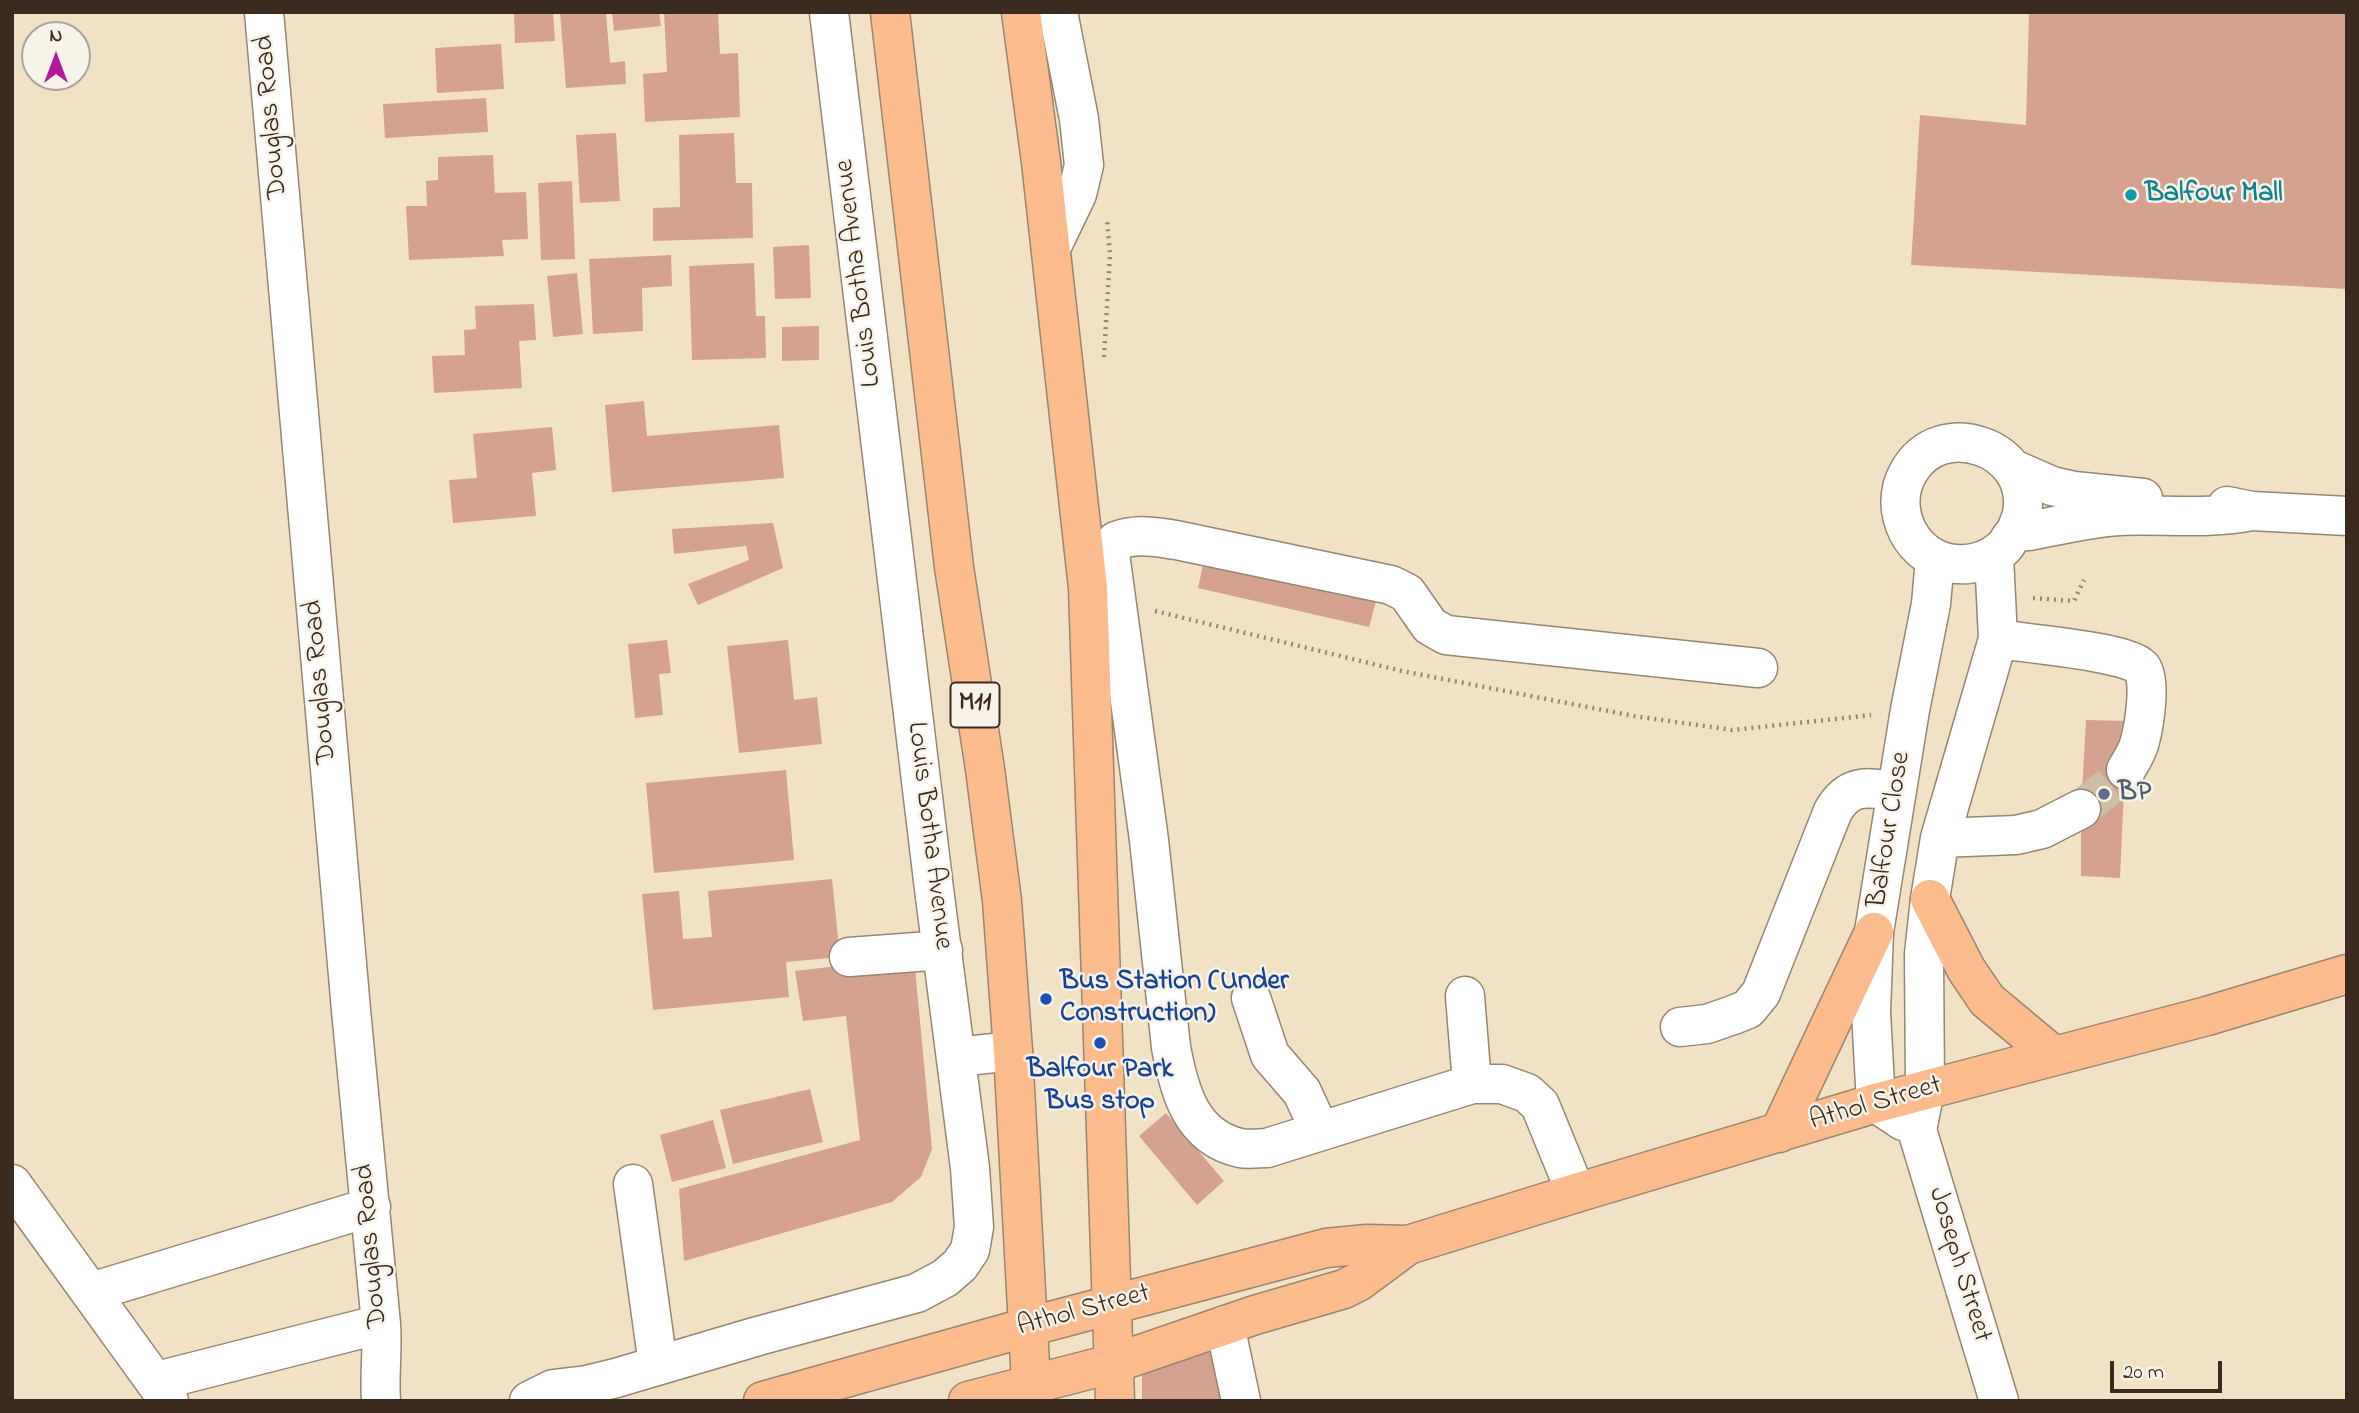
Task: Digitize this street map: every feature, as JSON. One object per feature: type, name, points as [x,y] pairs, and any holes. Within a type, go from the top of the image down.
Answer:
[{"type":"main road","name":"M11","points":[[890,12],[954,567],[995,841],[1013,1051],[1031,1393]]},
{"type":"main road","points":[[1021,12],[1051,248],[1088,588],[1115,1401]]},
{"type":"main road","points":[[1930,899],[1966,968],[1987,1000],[2054,1056]]},
{"type":"main road","points":[[1779,1133],[1874,932]]},
{"type":"main road","name":"Athol Street","points":[[763,1401],[1326,1248],[1367,1244],[1408,1245],[1876,1103],[2207,1016],[2347,974]]},
{"type":"main road","name":"Athol Street","points":[[968,1401],[1031,1393],[1225,1325],[1344,1289],[1358,1282],[1408,1245]]},
{"type":"street","name":"Douglas Road","points":[[264,12],[382,1338],[381,1401]]},
{"type":"street","name":"Louis Botha Avenue","points":[[529,1401],[553,1390],[575,1393],[659,1365],[917,1293],[945,1278],[960,1265],[971,1250],[974,1227],[957,1057],[829,12]]},
{"type":"street","points":[[1051,248],[1077,194],[1084,164],[1079,118],[1058,12]]},
{"type":"street","points":[[2004,544],[2022,512],[2021,490],[2013,469],[1999,454],[1980,444],[1959,442],[1939,446],[1922,456],[1908,472],[1901,491],[1900,512],[1906,531],[1918,548],[1935,559],[1955,564],[1975,563],[2004,544],[2117,516],[2214,516],[2252,512]]},
{"type":"street","points":[[2013,469],[2052,486],[2074,491],[2182,500],[2252,512],[2347,516]]},
{"type":"street","points":[[1576,1193],[1540,1105],[1527,1093],[1502,1084],[1472,1084],[1267,1148],[1242,1148],[1217,1139],[1198,1123],[1184,1102],[1171,1048],[1149,840],[1110,554],[1116,541],[1129,536],[1156,537],[1391,585],[1407,593],[1430,626],[1446,635],[1758,668]]},
{"type":"street","name":"Balfour Close","points":[[1925,1090],[1923,976],[1930,899],[1940,838],[1998,639],[1997,594],[2004,544]]},
{"type":"street","name":"Balfour Close","points":[[1876,1103],[1871,1013],[1874,932],[1931,604],[1935,559]]},
{"type":"street","points":[[1998,639],[2120,657],[2142,667],[2146,675],[2147,689],[2140,743],[2126,770]]},
{"type":"street","points":[[1680,1027],[1707,1024],[1748,1009],[1761,993],[1840,798],[1861,787],[1897,791]]},
{"type":"street","points":[[1940,838],[2015,835],[2042,829],[2081,809]]},
{"type":"street","points":[[849,957],[943,950]]},
{"type":"street","points":[[1465,996],[1472,1084]]},
{"type":"street","points":[[1251,998],[1270,1055],[1302,1092],[1320,1131]]},
{"type":"street","points":[[957,1057],[1013,1051]]},
{"type":"street","name":"Joseph Street","points":[[1925,1090],[1917,1130],[1998,1401]]},
{"type":"street","points":[[1876,1103],[1917,1130]]},
{"type":"street","points":[[12,1184],[163,1391],[382,1338]]},
{"type":"street","points":[[633,1184],[659,1365]]},
{"type":"street","points":[[91,1292],[370,1207]]},
{"type":"street","points":[[1225,1325],[1241,1401]]},
{"type":"street","name":"Douglas Road","points":[[382,1338],[403,1401]]},
{"type":"path","points":[[1077,194],[1098,206],[1109,221],[1110,255],[1103,370]]},
{"type":"path","points":[[1997,594],[2074,601],[2084,580]]},
{"type":"building","points":[[514,12],[553,12],[555,41],[515,43]]},
{"type":"building","points":[[560,12],[606,12],[610,63],[625,61],[626,84],[566,88]]},
{"type":"building","points":[[612,12],[659,12],[661,26],[614,31]]},
{"type":"building","points":[[664,12],[718,12],[720,54],[738,53],[740,117],[645,122],[643,74],[667,72]]},
{"type":"building","name":"Balfour Mall","points":[[2029,12],[2347,12],[2347,289],[1911,265],[1920,115],[2026,125]]},
{"type":"building","points":[[501,44],[504,89],[437,93],[435,48]]},
{"type":"building","points":[[486,98],[488,132],[385,138],[383,104]]},
{"type":"building","points":[[616,133],[620,201],[580,203],[576,135]]},
{"type":"building","points":[[734,133],[736,183],[752,183],[753,238],[653,241],[653,208],[680,207],[679,135]]},
{"type":"building","points":[[493,155],[495,193],[526,192],[528,239],[502,240],[504,256],[409,260],[406,206],[427,206],[426,181],[438,180],[438,157]]},
{"type":"building","points":[[572,181],[575,259],[541,260],[538,183]]},
{"type":"building","points":[[809,245],[811,298],[775,299],[773,247]]},
{"type":"building","points":[[671,255],[672,286],[642,288],[643,331],[593,334],[589,259]]},
{"type":"building","points":[[754,263],[756,316],[765,316],[766,358],[692,360],[689,266]]},
{"type":"building","points":[[577,273],[583,334],[553,337],[547,276]]},
{"type":"building","points":[[534,304],[536,340],[519,341],[522,388],[434,393],[432,356],[465,355],[464,330],[476,329],[475,306]]},
{"type":"building","points":[[819,326],[819,360],[782,361],[782,327]]},
{"type":"building","points":[[644,401],[647,436],[779,425],[784,478],[612,492],[605,405]]},
{"type":"building","points":[[552,427],[556,470],[532,473],[536,516],[453,523],[449,480],[477,478],[473,434]]},
{"type":"building","points":[[773,523],[783,568],[698,605],[688,584],[749,560],[746,546],[674,554],[672,529]]},
{"type":"building","points":[[1205,556],[1378,594],[1369,627],[1198,588]]},
{"type":"building","points":[[667,640],[671,673],[659,674],[663,715],[635,718],[628,644]]},
{"type":"building","points":[[788,640],[794,700],[817,697],[822,744],[739,753],[727,646]]},
{"type":"building","points":[[2086,720],[2127,721],[2120,878],[2081,876],[2081,809]]},
{"type":"building","points":[[786,770],[794,860],[654,873],[646,783]]},
{"type":"building","points":[[832,879],[840,957],[786,962],[789,997],[653,1010],[642,894],[679,891],[683,939],[712,937],[708,891]]},
{"type":"building","points":[[914,957],[932,1149],[921,1177],[892,1202],[684,1261],[679,1189],[860,1140],[846,1016],[803,1021],[795,971]]},
{"type":"building","points":[[810,1089],[823,1142],[733,1164],[720,1110]]},
{"type":"building","points":[[1166,1113],[1224,1181],[1197,1205],[1139,1136]]},
{"type":"building","points":[[713,1120],[726,1168],[672,1182],[660,1135]]},
{"type":"building","points":[[1211,1338],[1231,1401],[1142,1401],[1142,1360]]},
{"type":"tunnel","points":[[2081,809],[2126,770]]},
{"type":"place","name":"Balfour Mall","points":[[2131,195]]},
{"type":"place","name":"BP","points":[[2104,794]]},
{"type":"place","name":"Bus Station (Under Construction)","points":[[1046,999]]},
{"type":"place","name":"Balfour Park Bus stop","points":[[1100,1043]]}]
